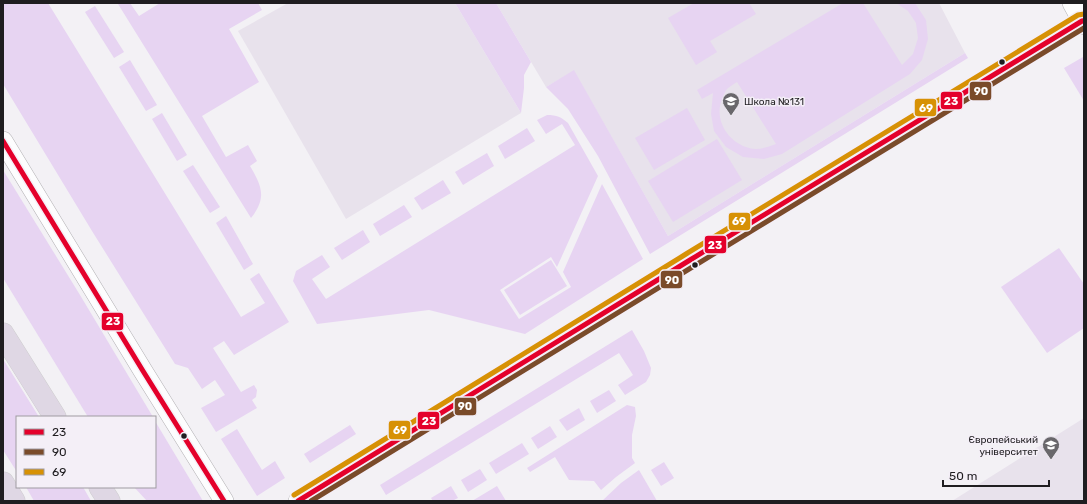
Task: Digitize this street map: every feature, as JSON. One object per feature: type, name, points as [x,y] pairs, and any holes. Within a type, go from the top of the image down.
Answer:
[{"type":"highway","points":[[3,334],[54,416]]},
{"type":"highway","points":[[3,483],[14,501]]},
{"type":"highway","points":[[101,488],[109,501]]},
{"type":"street","points":[[298,501],[690,260],[1083,23],[1072,3]]},
{"type":"street","points":[[3,140],[139,365],[224,501]]},
{"type":"shaded area","points":[[3,3],[48,3],[241,317],[265,303],[250,279],[259,273],[289,322],[234,355],[224,341],[213,348],[241,392],[254,385],[257,390],[256,397],[252,400],[257,408],[216,432],[201,408],[225,395],[215,380],[202,389],[188,368],[175,364],[3,84]]},
{"type":"shaded area","points":[[130,3],[139,16],[160,3],[258,3],[262,10],[229,29],[259,82],[202,116],[226,157],[248,145],[257,161],[250,166],[260,186],[261,198],[256,211],[251,218],[118,4]]},
{"type":"shaded area","points":[[288,3],[455,3],[521,113],[346,219],[238,31]]},
{"type":"shaded area","points":[[455,3],[496,3],[531,62],[524,75],[521,113]]},
{"type":"shaded area","name":"Школа №131","points":[[496,3],[939,3],[965,53],[668,236],[574,71],[546,87]]},
{"type":"shaded area","points":[[694,3],[749,3],[756,14],[710,41],[717,52],[696,65],[668,18]]},
{"type":"shaded area","points":[[843,3],[863,3],[902,65],[913,54],[918,38],[916,23],[908,11],[896,3],[915,3],[926,20],[928,39],[922,60],[910,74],[782,154],[764,159],[743,157],[726,147],[714,131],[711,114],[713,93],[702,99],[697,90]],"holes":[[[737,82],[776,144],[754,149],[739,144],[727,133],[721,120],[720,105],[728,88]]]},
{"type":"shaded area","points":[[95,6],[124,52],[114,58],[85,12]]},
{"type":"shaded area","points":[[965,53],[968,58],[650,254],[598,156],[568,109],[546,87],[574,70],[668,236]]},
{"type":"shaded area","points":[[1083,57],[1084,58],[1084,101],[1064,68]]},
{"type":"shaded area","points":[[130,60],[157,105],[146,111],[119,67]]},
{"type":"shaded area","points":[[687,108],[705,140],[654,170],[635,138]]},
{"type":"shaded area","points":[[162,113],[187,155],[177,161],[152,119]]},
{"type":"shaded area","points":[[547,115],[554,115],[568,123],[598,176],[557,267],[551,257],[500,290],[519,319],[571,287],[563,272],[602,184],[643,259],[525,334],[429,310],[317,324],[293,281],[296,271],[322,255],[330,267],[312,279],[326,299],[575,145],[562,124],[546,134],[537,120]]},
{"type":"shaded area","points":[[527,128],[535,141],[505,159],[498,146]]},
{"type":"shaded area","points":[[717,139],[742,180],[673,222],[648,181]]},
{"type":"shaded area","points":[[487,153],[494,166],[463,185],[455,172]]},
{"type":"shaded area","points":[[193,165],[220,207],[210,213],[183,171]]},
{"type":"shaded area","points":[[3,170],[152,416],[87,416],[3,278]]},
{"type":"shaded area","points":[[443,180],[451,193],[422,210],[414,198]]},
{"type":"shaded area","points":[[404,205],[412,217],[380,236],[373,224]]},
{"type":"shaded area","points":[[226,216],[253,264],[244,270],[216,223]]},
{"type":"shaded area","points":[[363,230],[370,242],[342,260],[334,248]]},
{"type":"shaded area","points":[[1059,248],[1084,284],[1084,328],[1047,353],[1001,287]]},
{"type":"shaded area","points":[[551,260],[567,286],[520,315],[504,290]]},
{"type":"shaded area","points":[[632,330],[644,351],[651,368],[650,375],[646,382],[625,395],[618,385],[633,375],[619,353],[386,495],[380,485]]},
{"type":"shaded area","points":[[3,359],[38,416],[16,416],[16,470],[3,450]]},
{"type":"shaded area","points":[[609,390],[616,401],[597,413],[590,401]]},
{"type":"shaded area","points":[[627,405],[635,407],[636,416],[632,435],[632,458],[635,463],[601,490],[594,481],[569,480],[555,457],[530,472],[527,468]]},
{"type":"shaded area","points":[[579,408],[585,420],[567,431],[559,420]]},
{"type":"shaded area","name":"Європейський університет","points":[[1084,418],[1084,501],[952,501]]},
{"type":"shaded area","points":[[156,423],[203,501],[147,501],[135,488],[156,488]]},
{"type":"shaded area","points":[[350,425],[356,434],[310,463],[304,454]]},
{"type":"shaded area","points":[[550,426],[557,437],[538,449],[531,438]]},
{"type":"shaded area","points":[[237,429],[262,470],[275,461],[285,478],[257,496],[221,439]]},
{"type":"shaded area","points":[[522,443],[529,454],[496,474],[489,463]]},
{"type":"shaded area","points":[[664,462],[674,478],[661,486],[651,470]]},
{"type":"shaded area","points":[[480,469],[487,480],[468,492],[461,480]]},
{"type":"shaded area","points":[[639,470],[657,501],[602,501],[621,483]]},
{"type":"shaded area","points":[[451,486],[458,498],[452,501],[433,501],[431,498]]},
{"type":"shaded area","points":[[497,486],[506,501],[472,501]]},
{"type":"shaded area","points":[[27,488],[84,488],[91,501],[34,501]]},
{"type":"transit line","name":"69","points":[[294,495],[1078,15],[1084,14]]},
{"type":"transit line","name":"23","points":[[298,501],[1082,21]]},
{"type":"transit line","name":"90","points":[[311,501],[1084,28]]},
{"type":"transit line","name":"23","points":[[3,141],[224,501]]},
{"type":"place","name":"Школа №131","points":[[731,116]]},
{"type":"place","name":"Європейський університет","points":[[1051,460]]}]
